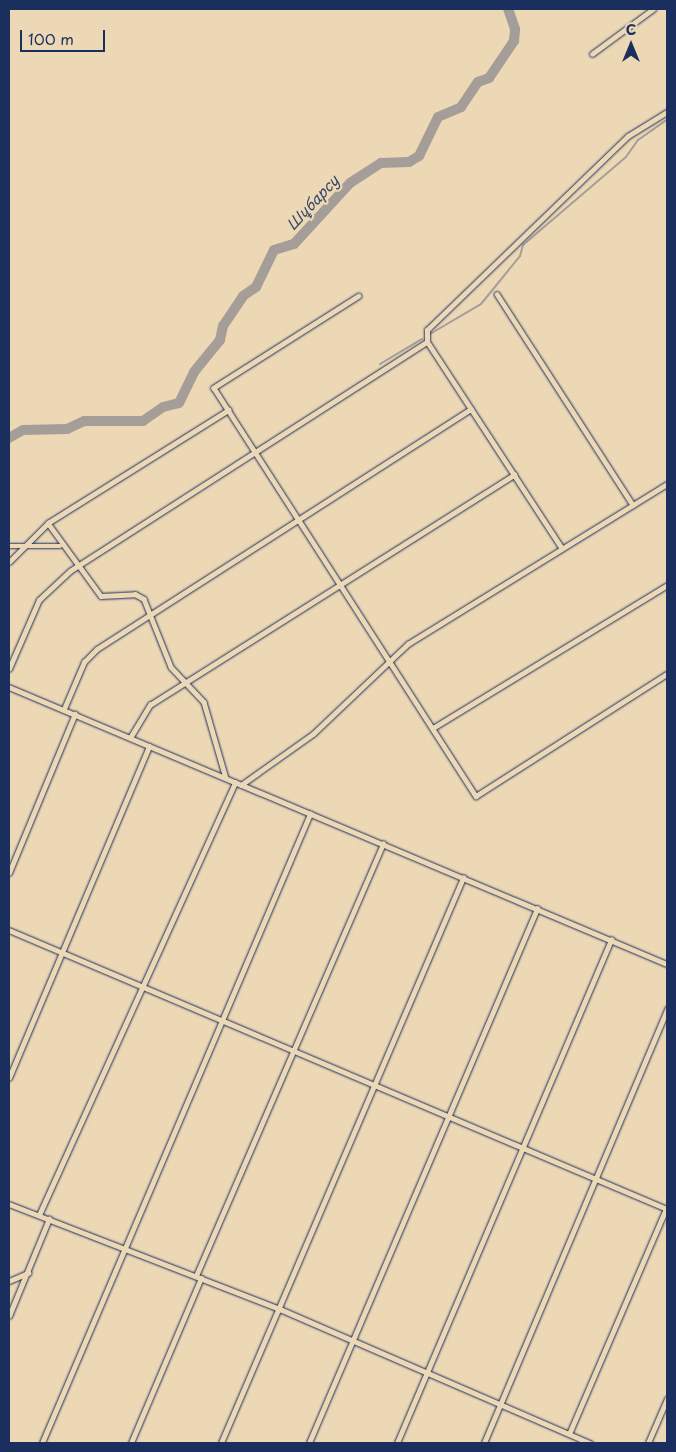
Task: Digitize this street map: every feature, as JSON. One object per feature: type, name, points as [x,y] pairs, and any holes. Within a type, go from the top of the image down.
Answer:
[{"type":"street","points":[[592,54],[654,9]]},
{"type":"street","points":[[562,549],[427,342],[427,330],[628,136],[667,112]]},
{"type":"street","points":[[497,294],[633,505]]},
{"type":"street","points":[[359,296],[214,388],[476,796],[667,674]]},
{"type":"street","points":[[9,669],[38,600],[76,567],[254,451],[427,342]]},
{"type":"street","points":[[64,709],[88,656],[152,612],[471,409]]},
{"type":"street","points":[[9,562],[22,546],[48,524],[228,410]]},
{"type":"street","points":[[130,738],[146,709],[514,475]]},
{"type":"street","points":[[241,785],[307,738],[389,659],[667,484]]},
{"type":"street","points":[[48,524],[60,546],[101,596],[135,594],[152,612],[171,667],[204,702],[226,778]]},
{"type":"street","points":[[9,546],[60,546]]},
{"type":"street","points":[[433,728],[667,585]]},
{"type":"street","points":[[9,687],[667,964]]},
{"type":"street","points":[[9,874],[75,714]]},
{"type":"street","points":[[9,1078],[150,746]]},
{"type":"street","points":[[39,1215],[234,782]]},
{"type":"street","points":[[42,1443],[126,1250],[310,814]]},
{"type":"street","points":[[131,1443],[199,1277],[383,844]]},
{"type":"street","points":[[221,1443],[463,878]]},
{"type":"street","points":[[309,1443],[350,1340],[537,909]]},
{"type":"street","points":[[9,930],[222,1021],[296,1050],[667,1209],[569,1434]]},
{"type":"street","points":[[397,1443],[611,940]]},
{"type":"street","points":[[484,1443],[593,1178],[667,1009]]},
{"type":"street","points":[[9,1204],[280,1309],[569,1434],[578,1441],[590,1443]]},
{"type":"street","points":[[9,1316],[28,1273],[48,1219]]},
{"type":"street","points":[[9,1282],[28,1273]]},
{"type":"street","points":[[648,1443],[667,1399]]},
{"type":"waterway","name":"Шұбарсу","points":[[9,438],[23,430],[67,429],[84,421],[143,421],[163,407],[179,403],[194,372],[220,340],[223,326],[243,296],[256,287],[274,250],[294,244],[350,183],[381,163],[409,162],[419,156],[438,117],[461,107],[478,82],[489,78],[514,41],[515,29],[508,9]]},
{"type":"waterway","points":[[430,334],[481,304],[520,256],[523,245],[626,157],[638,140],[667,120]]},
{"type":"waterway","points":[[380,364],[422,339]]}]
